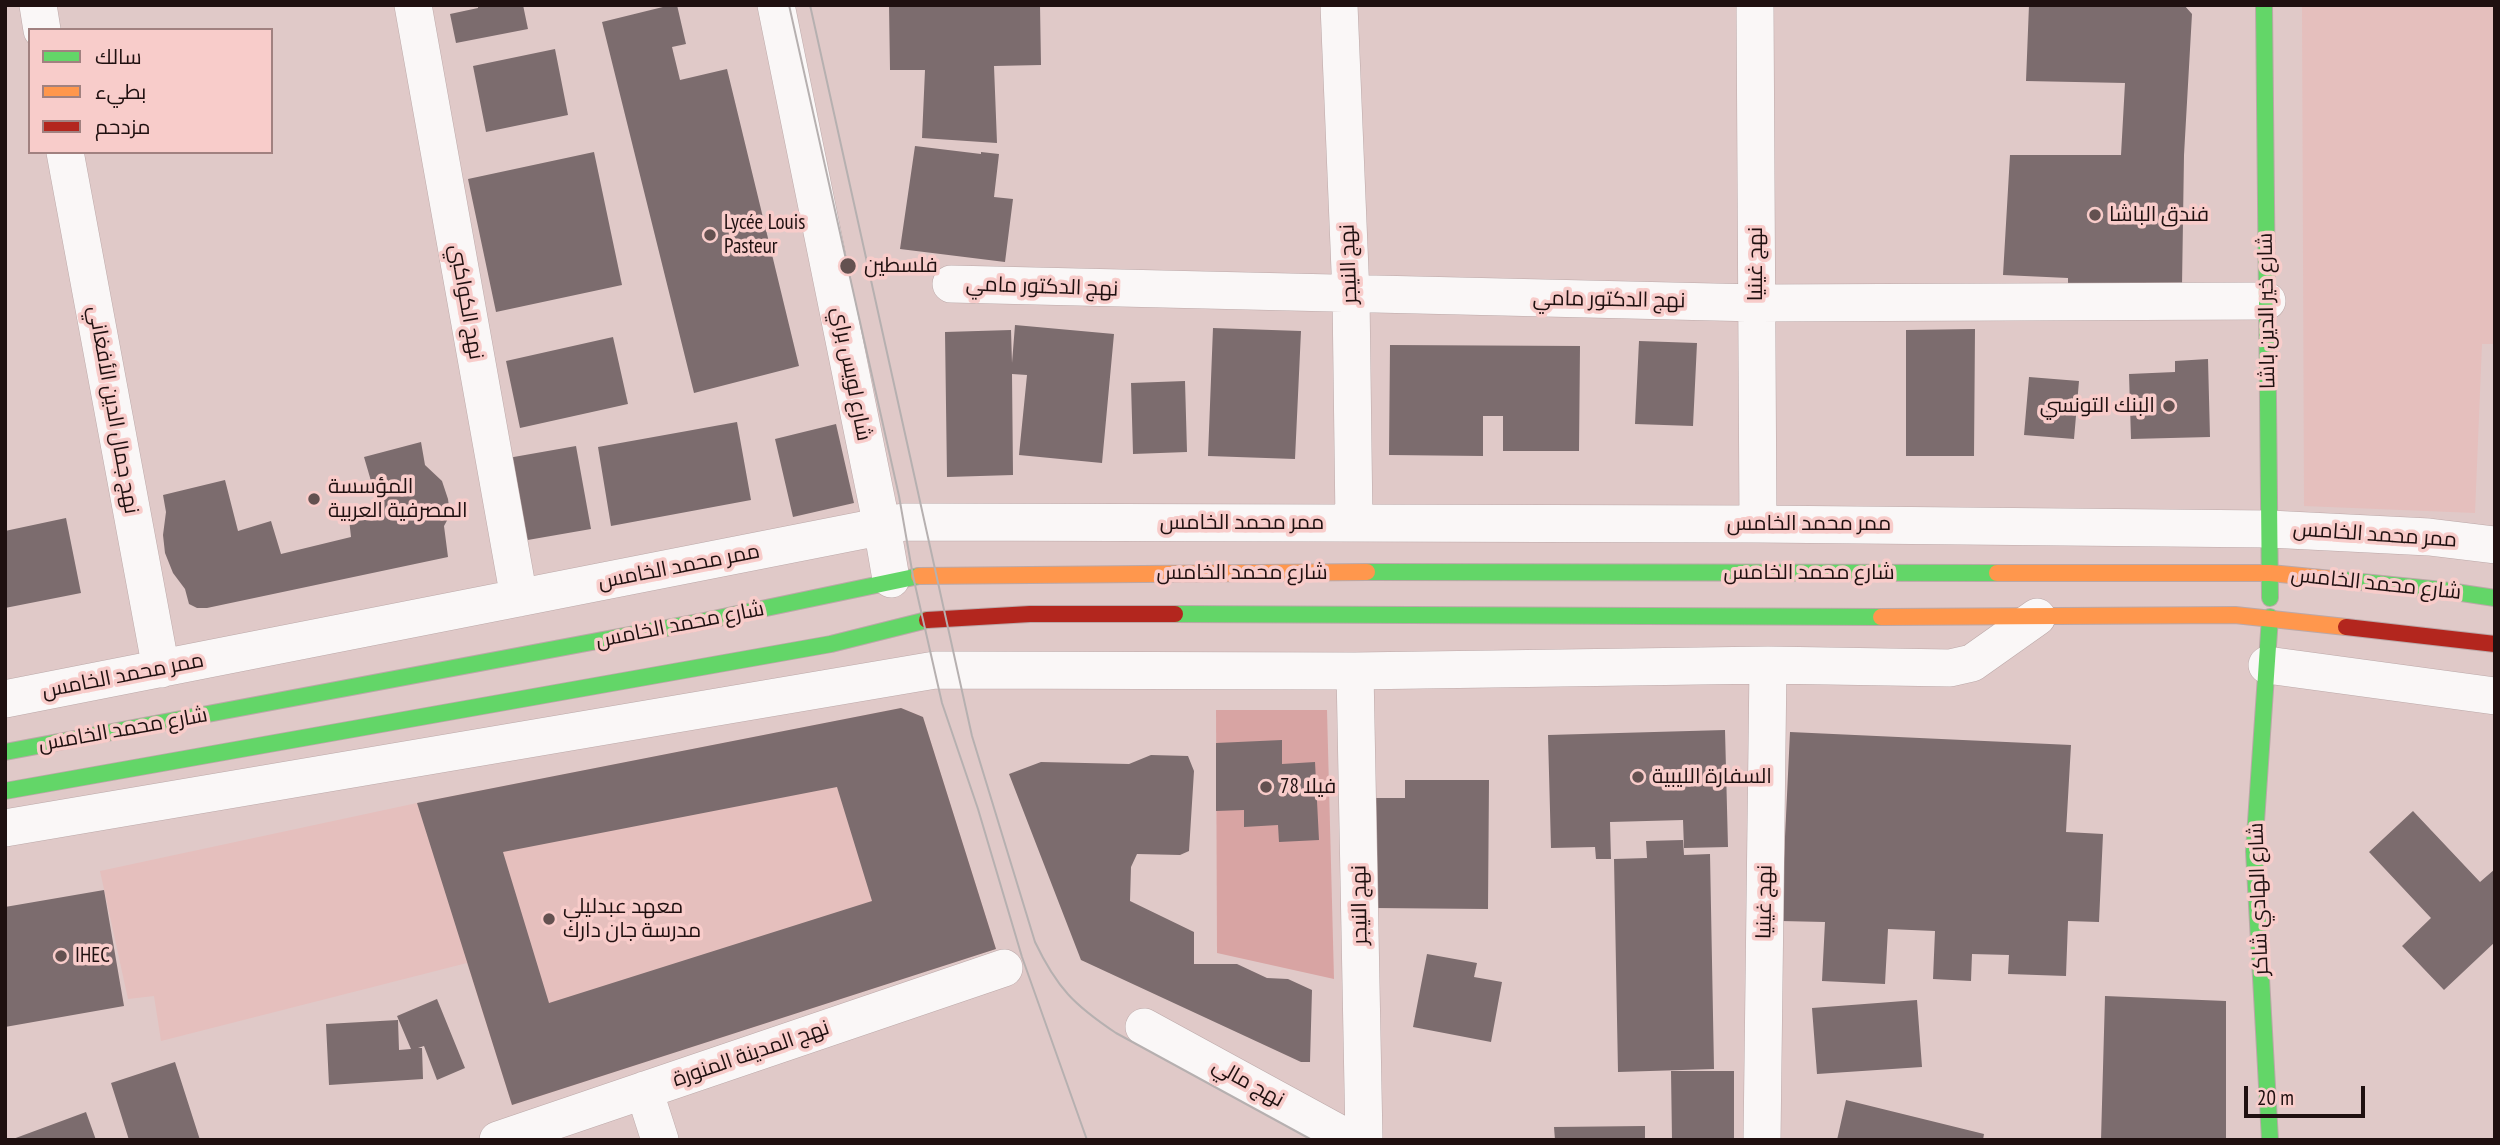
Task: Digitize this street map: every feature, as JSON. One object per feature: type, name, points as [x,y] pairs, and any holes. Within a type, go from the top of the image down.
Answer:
[{"type":"main road","name":"شارع خير الدين باشا","points":[[2264,5],[2270,617]]},
{"type":"main road","name":"شارع محمد الخامس","points":[[5,752],[704,621],[913,576],[1181,572],[2270,573],[2495,598]]},
{"type":"main road","name":"شارع محمد الخامس","points":[[5,791],[831,644],[923,620],[1030,614],[2037,617],[2235,615],[2495,644]]},
{"type":"main road","name":"شارع الهادي شاكر","points":[[2270,617],[2254,852],[2270,1140]]},
{"type":"street","points":[[38,5],[42,28]]},
{"type":"street","name":"نهج الكواكبي","points":[[412,5],[519,598]]},
{"type":"street","name":"شارع لويس براي","points":[[776,5],[891,579]]},
{"type":"street","name":"نهج النيجر","points":[[1339,5],[1351,295],[1354,523]]},
{"type":"street","name":"نهج غينيا","points":[[1755,5],[1758,524]]},
{"type":"street","name":"نهج جمال الدين الأفغاني","points":[[65,154],[161,669]]},
{"type":"street","name":"نهج الدكتور مامي","points":[[951,284],[1757,303],[2267,301]]},
{"type":"street","name":"ممر محمد الخامس","points":[[5,699],[904,522],[1758,524],[2270,529],[2429,537],[2495,545]]},
{"type":"street","points":[[5,828],[935,670],[1356,671],[1768,665],[1950,668],[1972,663],[2037,617]]},
{"type":"street","name":"نهج غينيا","points":[[1762,1140],[1768,665]]},
{"type":"street","points":[[2267,665],[2495,696]]},
{"type":"street","name":"نهج النيجر","points":[[1356,671],[1364,1140]]},
{"type":"street","name":"نهج المدينة المنورة","points":[[498,1140],[1004,968]]},
{"type":"street","name":"نهج مالي","points":[[1144,1027],[1351,1140]]},
{"type":"street","points":[[644,1090],[660,1140]]},
{"type":"shaded area","points":[[2302,5],[2495,5],[2495,344],[2482,344],[2475,513],[2304,506]]},
{"type":"shaded area","name":"معهد عبدليلي مدرسة جان دارك","points":[[901,708],[923,717],[996,949],[512,1105],[467,963],[161,1041],[154,996],[128,999],[100,871],[417,803]]},
{"type":"shaded area","points":[[1216,710],[1327,710],[1334,979],[1217,953]]},
{"type":"building","points":[[478,5],[523,5],[528,29],[456,43],[450,14],[478,8]]},
{"type":"building","name":"Lycée Louis Pasteur","points":[[677,5],[686,44],[672,47],[680,80],[727,69],[799,366],[694,393],[602,22]]},
{"type":"building","points":[[889,5],[1040,5],[1041,65],[994,66],[997,143],[922,138],[925,70],[890,70]]},
{"type":"building","points":[[2029,5],[2184,5],[2192,14],[2184,155],[2182,286],[2068,288],[2068,278],[2003,275],[2010,155],[2121,155],[2125,83],[2026,81]]},
{"type":"building","points":[[555,49],[568,115],[486,132],[473,66]]},
{"type":"building","points":[[915,146],[999,154],[994,197],[1013,199],[1005,262],[900,249]]},
{"type":"building","points":[[594,152],[622,285],[496,312],[468,179]]},
{"type":"building","points":[[1015,325],[1114,334],[1102,463],[1019,455],[1027,375],[1012,374],[1013,475],[947,477],[945,332],[1011,330],[1012,363]]},
{"type":"building","points":[[1213,328],[1301,331],[1295,459],[1208,456]]},
{"type":"building","points":[[1975,329],[1974,456],[1906,456],[1906,330]]},
{"type":"building","points":[[613,337],[628,404],[520,428],[506,361]]},
{"type":"building","points":[[1639,341],[1697,343],[1693,426],[1635,424]]},
{"type":"building","points":[[1390,345],[1580,346],[1579,451],[1503,451],[1503,416],[1483,416],[1483,456],[1389,455]]},
{"type":"building","name":"البنك التونسي","points":[[2208,359],[2210,437],[2131,439],[2129,374],[2175,372],[2175,361]]},
{"type":"building","points":[[2029,377],[2079,381],[2074,439],[2024,435]]},
{"type":"building","points":[[1185,381],[1187,452],[1133,454],[1131,383]]},
{"type":"building","points":[[737,422],[751,500],[611,526],[598,447]]},
{"type":"building","points":[[836,424],[854,503],[793,517],[775,439]]},
{"type":"building","points":[[421,442],[425,465],[442,481],[448,499],[450,515],[444,526],[448,557],[207,608],[197,608],[189,604],[185,589],[173,573],[165,553],[163,535],[166,512],[163,495],[225,480],[238,531],[271,521],[281,554],[351,537],[348,510],[378,505],[364,457]]},
{"type":"building","points":[[576,446],[591,529],[522,541],[508,458]]},
{"type":"building","points":[[66,518],[81,593],[5,608],[5,531]]},
{"type":"building","points":[[901,708],[923,717],[996,949],[512,1105],[417,803]],"holes":[[[837,787],[872,901],[549,1003],[503,852]]]},
{"type":"building","name":"السفارة الليبية","points":[[1725,730],[1728,847],[1684,848],[1683,820],[1610,822],[1611,859],[1596,859],[1595,847],[1551,848],[1548,735]]},
{"type":"building","points":[[1790,732],[2071,745],[2066,832],[2103,834],[2099,922],[2068,921],[2066,976],[2008,974],[2009,955],[1972,954],[1971,981],[1933,979],[1935,931],[1888,929],[1885,984],[1822,981],[1825,922],[1781,921]]},
{"type":"building","name":"فيلا 78","points":[[1282,740],[1282,764],[1315,762],[1319,840],[1279,842],[1278,825],[1244,827],[1244,810],[1216,811],[1216,743]]},
{"type":"building","points":[[1151,755],[1188,756],[1194,771],[1189,851],[1180,855],[1137,854],[1131,867],[1130,901],[1194,932],[1194,964],[1237,964],[1267,978],[1288,979],[1312,990],[1310,1062],[1301,1062],[1081,960],[1009,774],[1041,762],[1129,764]]},
{"type":"building","points":[[1405,780],[1489,780],[1488,909],[1374,908],[1374,798],[1405,798]]},
{"type":"building","points":[[2413,811],[2480,882],[2495,869],[2495,942],[2444,990],[2402,946],[2431,918],[2369,852]]},
{"type":"building","points":[[1683,840],[1684,855],[1710,854],[1714,1069],[1618,1072],[1614,859],[1647,858],[1646,841]]},
{"type":"building","name":"IHEC","points":[[104,890],[124,1006],[5,1027],[5,907]]},
{"type":"building","points":[[1427,954],[1477,963],[1474,977],[1502,982],[1491,1042],[1413,1027]]},
{"type":"building","points":[[2105,996],[2226,1001],[2226,1140],[2101,1140]]},
{"type":"building","points":[[437,999],[465,1068],[437,1080],[424,1046],[418,1048],[422,1048],[423,1079],[329,1085],[326,1024],[398,1020],[399,1050],[411,1049],[397,1016]]},
{"type":"building","points":[[1917,1000],[1922,1067],[1817,1074],[1812,1008]]},
{"type":"building","points":[[175,1062],[200,1140],[129,1140],[111,1083]]},
{"type":"building","points":[[1671,1071],[1734,1071],[1734,1140],[1672,1140]]},
{"type":"building","points":[[1846,1100],[1984,1134],[1983,1140],[1837,1140]]},
{"type":"building","points":[[86,1112],[96,1140],[13,1140],[13,1139]]},
{"type":"building","points":[[1645,1126],[1645,1140],[1555,1140],[1554,1127]]},
{"type":"tram line","points":[[789,5],[899,496],[913,576],[942,703],[978,809],[1022,957],[1087,1140]]},
{"type":"tram line","points":[[810,5],[972,736],[1035,942],[1059,984],[1101,1023],[1312,1140]]},
{"type":"traffic: fast","points":[[2264,5],[2270,598]]},
{"type":"traffic: fast","points":[[1367,572],[1997,573]]},
{"type":"traffic: fast","points":[[5,752],[704,621],[919,576]]},
{"type":"traffic: fast","points":[[2332,579],[2495,598]]},
{"type":"traffic: fast","points":[[1175,614],[1881,617]]},
{"type":"traffic: fast","points":[[2270,617],[2254,851],[2270,1140]]},
{"type":"traffic: fast","points":[[5,791],[831,644],[927,620]]},
{"type":"traffic: slow","points":[[919,576],[1367,572]]},
{"type":"traffic: slow","points":[[1997,573],[2270,573],[2332,579]]},
{"type":"traffic: slow","points":[[1881,617],[2235,615],[2346,627]]},
{"type":"traffic: jam","points":[[927,620],[1030,614],[1175,614]]},
{"type":"traffic: jam","points":[[2346,627],[2495,644]]},
{"type":"place","name":"فندق الباشا","points":[[2095,215]]},
{"type":"place","name":"Lycée Louis Pasteur","points":[[710,235]]},
{"type":"place","name":"فلسطين","points":[[848,266]]},
{"type":"place","name":"البنك التونسي","points":[[2169,406]]},
{"type":"place","name":"المؤسسة المصرفية العربية","points":[[314,499]]},
{"type":"place","name":"السفارة الليبية","points":[[1638,777]]},
{"type":"place","name":"فيلا 78","points":[[1266,787]]},
{"type":"place","name":"معهد عبدليلي مدرسة جان دارك","points":[[549,919]]},
{"type":"place","name":"IHEC","points":[[61,956]]}]
